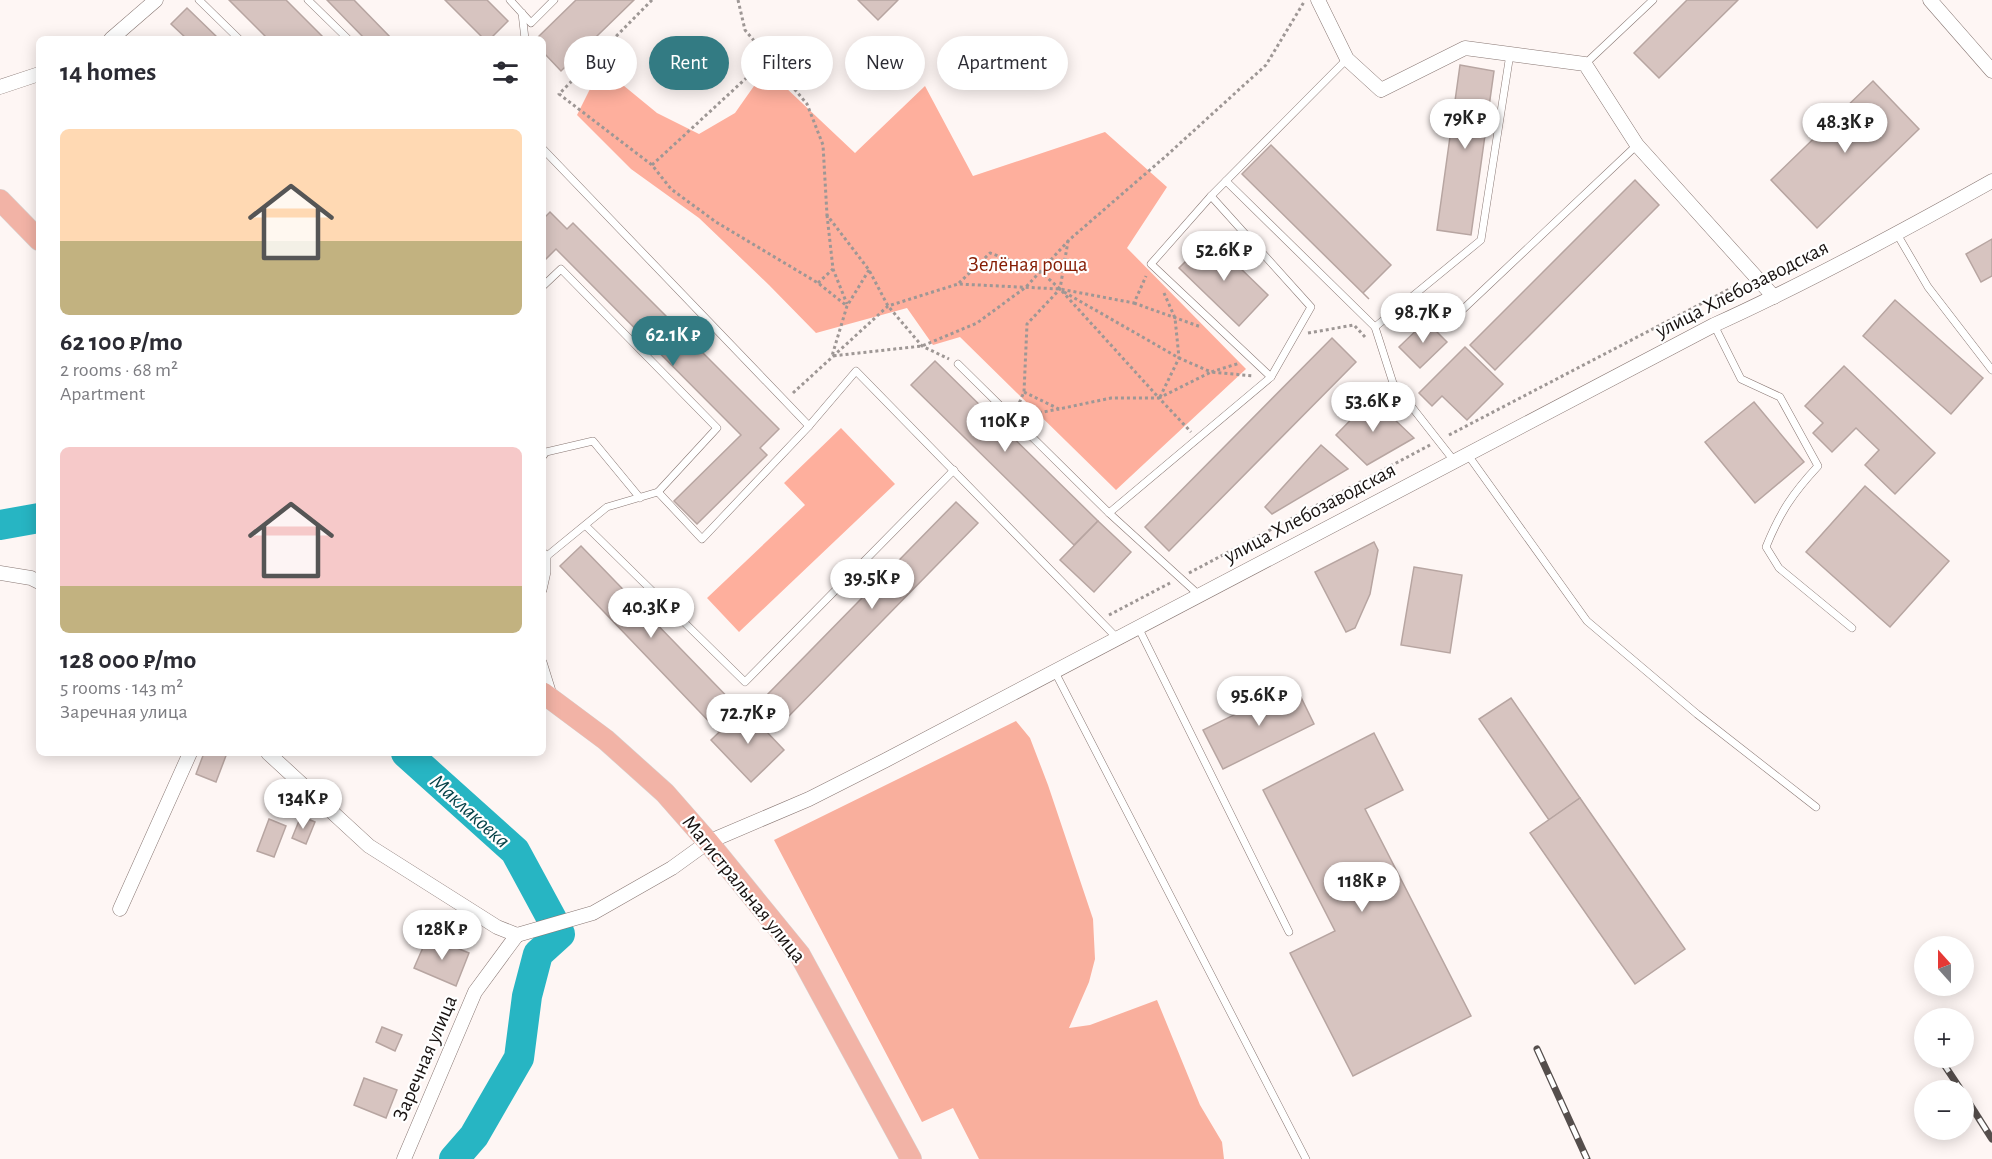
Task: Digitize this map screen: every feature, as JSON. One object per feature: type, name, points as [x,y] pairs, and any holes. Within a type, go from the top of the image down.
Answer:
[{"type":"main road","points":[[0,200],[36,237]]},
{"type":"main road","name":"Магистральная улица","points":[[549,698],[606,740],[665,793],[800,955],[911,1159]]},
{"type":"street","points":[[114,36],[156,0]]},
{"type":"street","points":[[1318,0],[1347,58],[1382,90],[1466,48],[1585,63],[1637,145],[1774,297]]},
{"type":"street","points":[[1930,0],[1992,71]]},
{"type":"street","points":[[0,87],[36,75]]},
{"type":"street","name":"улица Хлебозаводская","points":[[517,935],[593,913],[672,868],[708,842],[809,799],[1139,629],[1199,595],[1714,325],[1897,234],[1992,181]]},
{"type":"street","points":[[0,573],[36,580]]},
{"type":"street","points":[[120,909],[189,756]]},
{"type":"street","points":[[271,756],[369,846],[497,927],[517,935]]},
{"type":"street","name":"Заречная улица","points":[[404,1159],[475,992],[517,935]]},
{"type":"lane","points":[[199,0],[236,36]]},
{"type":"lane","points":[[308,0],[345,36]]},
{"type":"lane","points":[[510,0],[531,23],[554,0]]},
{"type":"lane","points":[[1585,63],[1653,0]]},
{"type":"lane","points":[[522,13],[525,36]]},
{"type":"lane","points":[[1376,327],[1481,240],[1510,54]]},
{"type":"lane","points":[[1270,377],[1151,264],[1211,196],[1347,58]]},
{"type":"lane","points":[[1459,313],[1637,145]]},
{"type":"lane","points":[[546,152],[809,426]]},
{"type":"lane","points":[[1226,181],[1376,327],[1393,383],[1455,462]]},
{"type":"lane","points":[[1109,513],[1270,377],[1311,307],[1211,196]]},
{"type":"lane","points":[[1897,234],[1929,287],[1992,370]]},
{"type":"lane","points":[[546,283],[561,269],[717,428],[658,492],[607,507],[586,526],[546,553]]},
{"type":"lane","points":[[1714,325],[1741,379],[1780,397],[1818,466],[1795,490],[1775,525],[1766,547],[1779,567],[1852,628]]},
{"type":"lane","points":[[958,364],[1109,513],[1199,595]]},
{"type":"lane","points":[[658,492],[702,539],[809,426],[856,371],[1118,639]]},
{"type":"lane","points":[[546,452],[593,441],[640,498]]},
{"type":"lane","points":[[1468,455],[1587,621],[1697,714],[1816,807]]},
{"type":"lane","points":[[586,526],[745,682],[954,470]]},
{"type":"lane","points":[[1139,629],[1289,932]]},
{"type":"lane","points":[[1055,672],[1306,1159]]},
{"type":"lane","points":[[546,680],[549,698]]},
{"type":"path","points":[[652,0],[559,94],[652,165],[671,189],[716,222],[818,282],[848,306]]},
{"type":"path","points":[[738,0],[745,30],[750,36]]},
{"type":"path","points":[[832,356],[922,346],[977,323],[1026,287],[1069,240],[1266,65],[1305,0]]},
{"type":"path","points":[[652,165],[741,83]]},
{"type":"path","points":[[795,90],[807,104],[823,145],[833,269],[848,306]]},
{"type":"path","points":[[827,214],[869,270],[888,306],[922,346],[958,364]]},
{"type":"path","points":[[1013,418],[1023,392],[1027,324],[1060,289],[1069,240]]},
{"type":"path","points":[[958,284],[990,253],[1040,271],[1060,289],[1197,439]]},
{"type":"path","points":[[1134,303],[1151,264]]},
{"type":"path","points":[[1151,264],[1175,318],[1179,358],[1159,398]]},
{"type":"path","points":[[818,282],[833,269]]},
{"type":"path","points":[[832,356],[848,306],[869,270]]},
{"type":"path","points":[[785,400],[888,306],[958,284],[1060,289],[1134,303],[1226,335]]},
{"type":"path","points":[[1060,289],[1179,358],[1211,372],[1270,377]]},
{"type":"path","points":[[1295,335],[1354,325],[1386,359]]},
{"type":"path","points":[[1013,418],[1111,398],[1159,398],[1211,372],[1252,359]]},
{"type":"path","points":[[1023,392],[1059,409]]},
{"type":"green space","name":"Зелёная роща","points":[[925,86],[973,176],[1105,132],[1167,187],[1127,248],[1246,369],[1116,490],[960,337],[933,345],[907,308],[816,333],[699,218],[631,169],[577,115],[590,90],[629,90],[657,113],[699,134],[735,113],[751,90],[788,90],[855,153],[921,90],[925,90]]},
{"type":"green space","points":[[841,428],[895,484],[739,632],[707,598],[805,505],[784,483]]},
{"type":"shaded area","points":[[1016,721],[1030,738],[1093,919],[1095,959],[1089,982],[1069,1028],[1090,1025],[1157,1000],[1200,1105],[1222,1142],[1224,1159],[979,1159],[953,1108],[922,1122],[774,840]]},
{"type":"building","points":[[229,0],[286,0],[322,36],[265,36]]},
{"type":"building","points":[[327,0],[354,0],[389,36],[362,36]]},
{"type":"building","points":[[445,0],[487,0],[508,21],[493,36],[481,36]]},
{"type":"building","points":[[576,0],[634,0],[597,36],[564,36],[564,68],[561,71],[546,55],[546,36],[539,36]]},
{"type":"building","points":[[858,0],[898,0],[878,20]]},
{"type":"building","points":[[1687,0],[1738,0],[1659,78],[1634,53]]},
{"type":"building","points":[[187,8],[216,36],[184,36],[171,24]]},
{"type":"building","points":[[1460,65],[1494,71],[1471,235],[1437,230]]},
{"type":"building","points":[[1873,81],[1919,129],[1817,228],[1771,180]]},
{"type":"building","points":[[1271,145],[1391,265],[1363,293],[1369,299],[1242,174]]},
{"type":"building","points":[[1635,180],[1659,205],[1495,370],[1470,345]]},
{"type":"building","points":[[550,212],[567,229],[573,223],[779,429],[760,448],[767,455],[697,524],[674,501],[741,435],[556,249],[546,259],[546,216]]},
{"type":"building","points":[[1209,238],[1268,295],[1239,326],[1179,268]]},
{"type":"building","points":[[1992,239],[1992,276],[1981,282],[1966,254]]},
{"type":"building","points":[[1895,300],[1983,378],[1951,414],[1863,336]]},
{"type":"building","points":[[1426,321],[1447,342],[1420,368],[1399,347]]},
{"type":"building","points":[[1332,338],[1356,362],[1169,551],[1145,527]]},
{"type":"building","points":[[1465,347],[1503,384],[1467,420],[1442,396],[1432,406],[1419,393]]},
{"type":"building","points":[[935,361],[1098,521],[1074,545],[911,385]]},
{"type":"building","points":[[1844,366],[1935,453],[1895,494],[1865,465],[1879,450],[1856,428],[1832,452],[1813,433],[1823,423],[1805,406]]},
{"type":"building","points":[[1372,398],[1414,438],[1367,465],[1336,435]]},
{"type":"building","points":[[1754,402],[1804,462],[1755,503],[1705,442]]},
{"type":"building","points":[[1321,445],[1348,469],[1272,514],[1265,507]]},
{"type":"building","points":[[1865,486],[1949,561],[1890,627],[1806,552]]},
{"type":"building","points":[[956,502],[978,523],[787,718],[765,697]]},
{"type":"building","points":[[1098,521],[1131,552],[1094,592],[1060,560]]},
{"type":"building","points":[[1374,542],[1378,550],[1370,594],[1355,628],[1346,632],[1315,572]]},
{"type":"building","points":[[581,546],[741,711],[719,732],[560,566]]},
{"type":"building","points":[[1414,567],[1462,575],[1450,653],[1401,645]]},
{"type":"building","points":[[1295,685],[1314,724],[1223,769],[1203,730]]},
{"type":"building","points":[[1511,698],[1580,798],[1549,820],[1479,719]]},
{"type":"building","points":[[744,708],[784,750],[751,782],[711,740]]},
{"type":"building","points":[[1374,733],[1403,790],[1365,809],[1471,1016],[1353,1076],[1290,953],[1335,931],[1263,790]]},
{"type":"building","points":[[203,756],[226,756],[216,782],[196,774]]},
{"type":"building","points":[[1580,798],[1685,949],[1635,984],[1530,833]]},
{"type":"building","points":[[301,816],[315,822],[306,844],[292,838]]},
{"type":"building","points":[[269,819],[286,826],[274,857],[257,851]]},
{"type":"building","points":[[428,936],[469,953],[456,986],[414,968]]},
{"type":"building","points":[[382,1027],[402,1035],[395,1051],[376,1042]]},
{"type":"building","points":[[364,1078],[397,1090],[386,1118],[354,1105]]},
{"type":"waterway","name":"Маклаковка","points":[[0,525],[36,519]]},
{"type":"waterway","name":"Маклаковка","points":[[409,756],[515,851],[560,934],[538,954],[527,996],[519,1058],[474,1136],[454,1159]]},
{"type":"railway","points":[[1537,1049],[1587,1159]]},
{"type":"railway","points":[[1946,1068],[1954,1080]]},
{"type":"railway","points":[[1974,1111],[1992,1139]]}]
